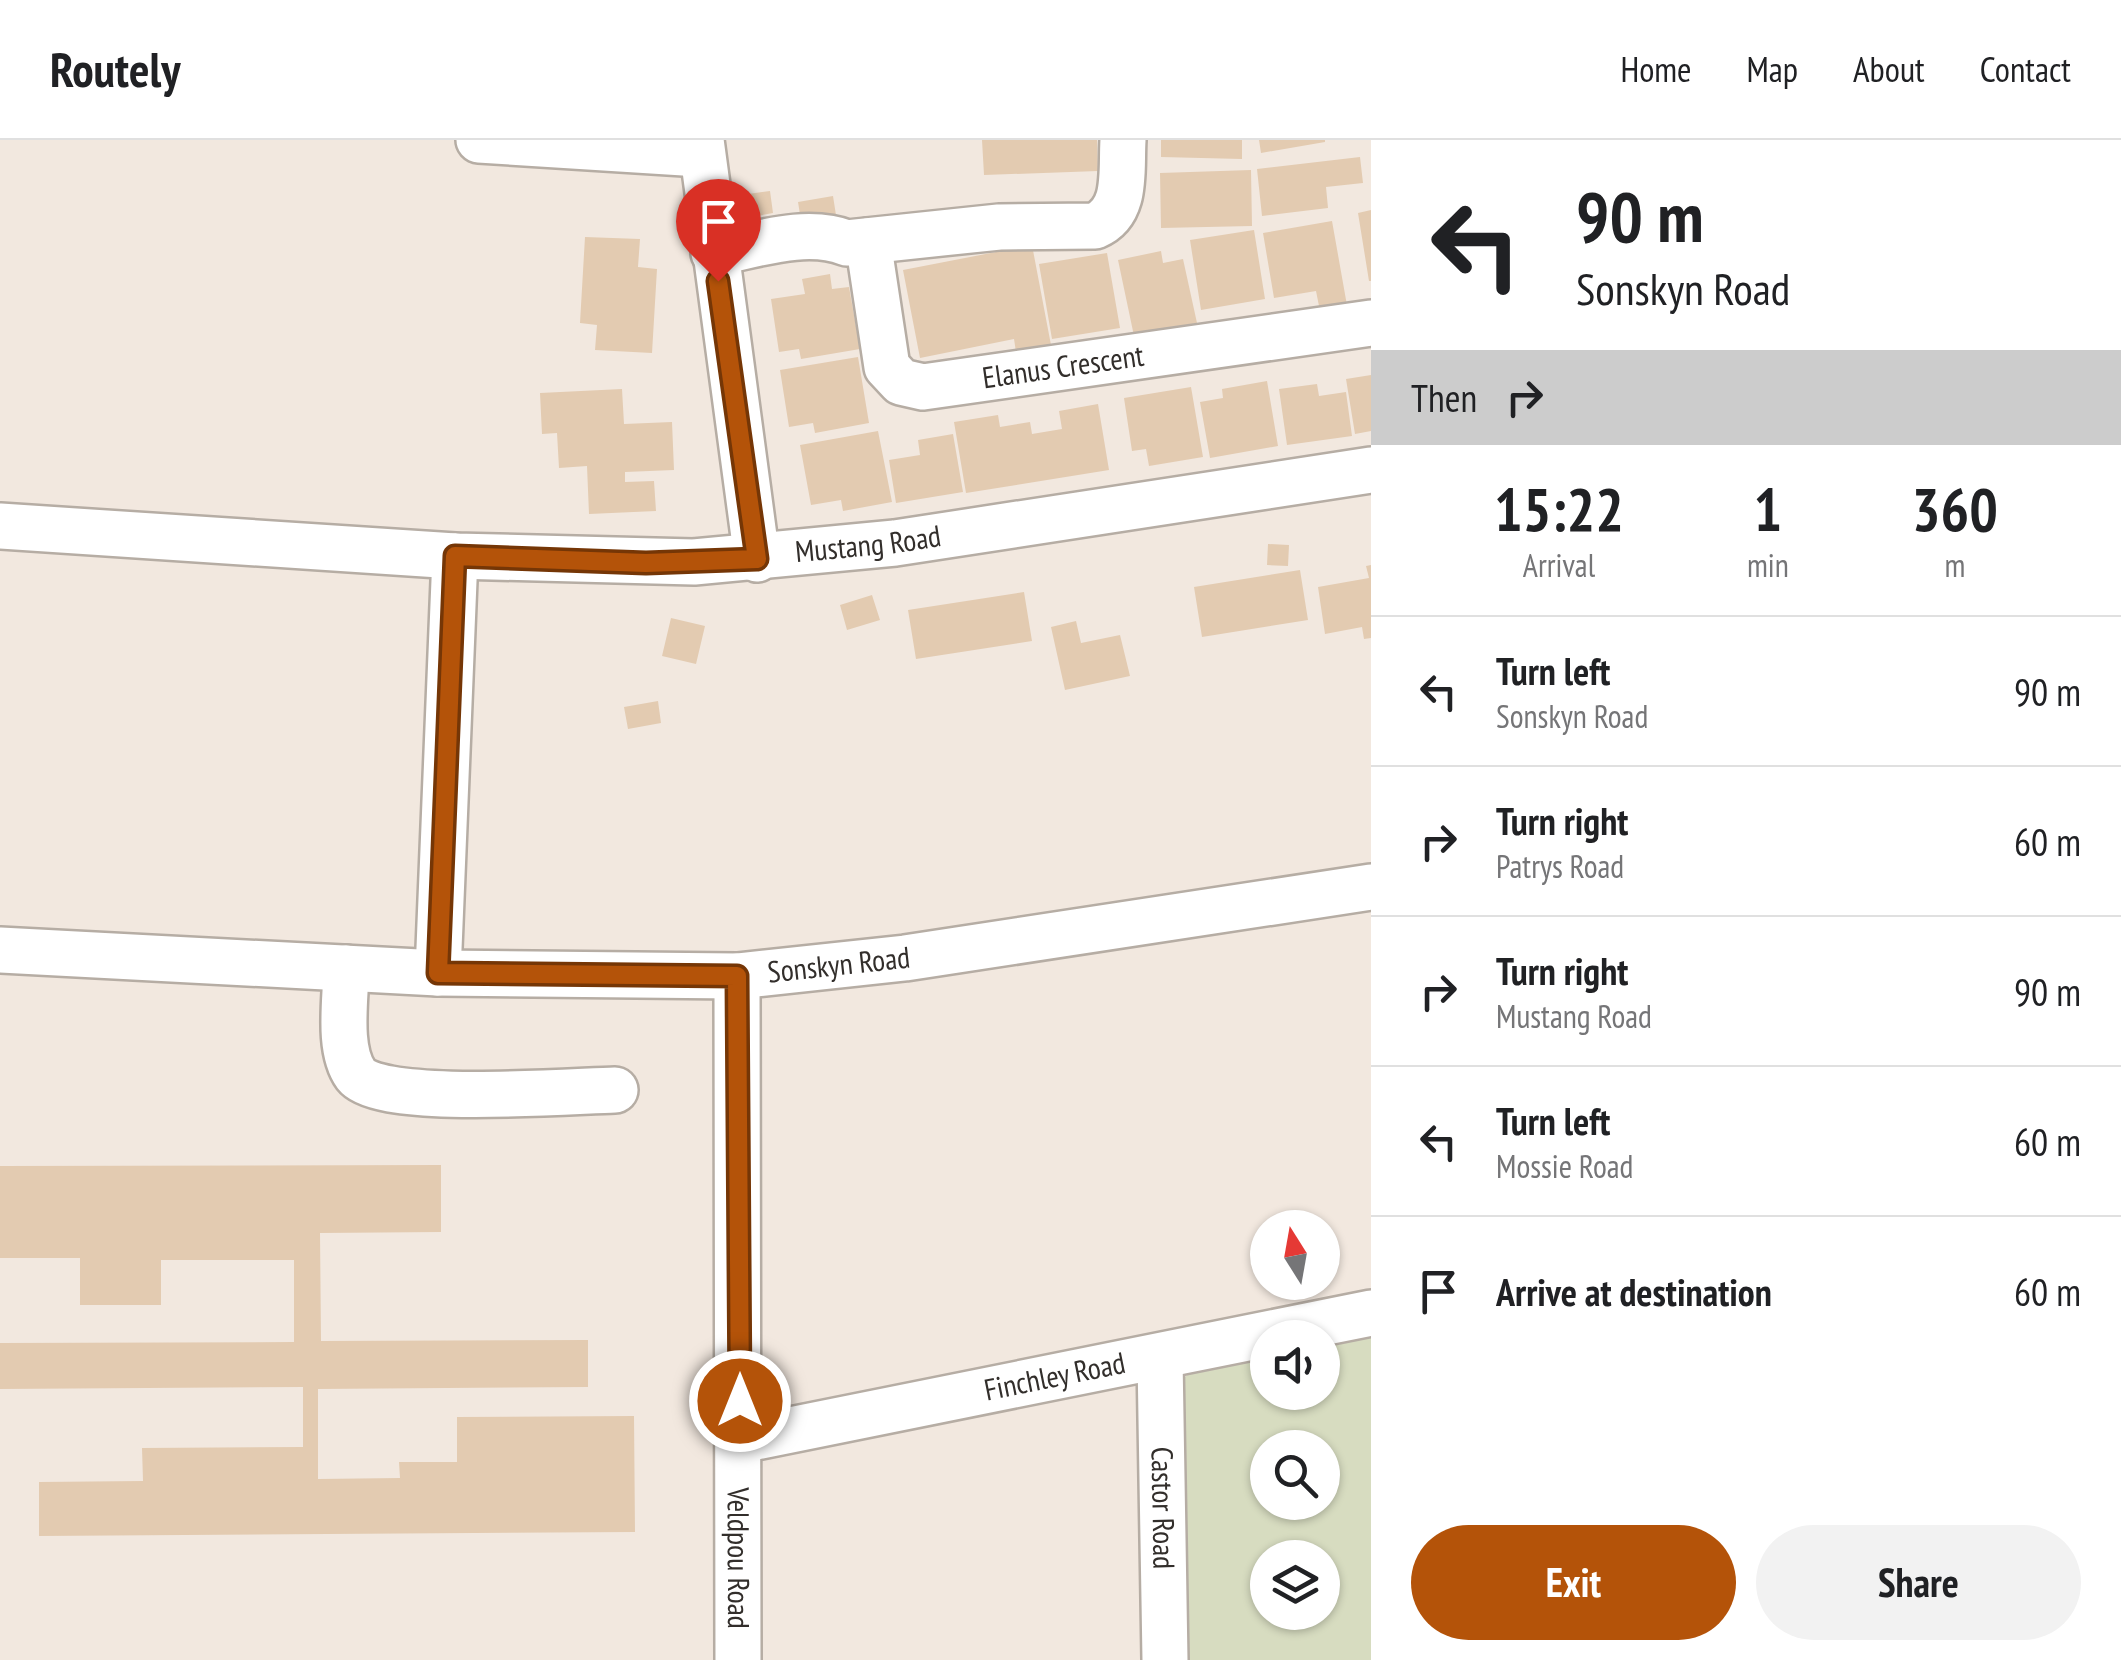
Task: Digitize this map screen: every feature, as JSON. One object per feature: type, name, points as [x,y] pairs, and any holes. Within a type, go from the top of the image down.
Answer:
[{"type":"street","points":[[480,140],[700,147],[757,559]]},
{"type":"street","points":[[716,267],[804,236],[827,235],[857,242],[999,227],[1095,226],[1109,220],[1119,201],[1123,140]]},
{"type":"street","name":"Elanus Crescent","points":[[857,242],[887,367],[901,382],[923,387],[1371,323]]},
{"type":"street","name":"Mustang Road","points":[[0,526],[455,556],[646,563],[757,559],[895,543],[1371,470]]},
{"type":"street","points":[[438,973],[455,556]]},
{"type":"street","name":"Sonskyn Road","points":[[0,950],[438,973],[737,976],[904,958],[1371,886]]},
{"type":"street","points":[[346,968],[350,1063],[358,1078],[371,1086],[412,1094],[615,1090]]},
{"type":"street","name":"Veldpou Road","points":[[737,976],[738,1660]]},
{"type":"street","name":"Finchley Road","points":[[740,1440],[1371,1313]]},
{"type":"street","name":"Castor Road","points":[[1160,1358],[1165,1660]]},
{"type":"green space","points":[[1371,1329],[1371,1660],[1178,1660],[1178,1400],[1185,1377],[1195,1367],[1250,1355],[1250,1410],[1340,1410],[1340,1335]]},
{"type":"building","points":[[982,140],[1097,140],[1098,171],[984,175]]},
{"type":"building","points":[[1161,140],[1242,140],[1242,159],[1161,157]]},
{"type":"building","points":[[1259,140],[1325,140],[1325,142],[1261,153]]},
{"type":"building","points":[[1360,157],[1363,183],[1326,187],[1328,208],[1262,216],[1257,169]]},
{"type":"building","points":[[1251,170],[1252,226],[1161,228],[1160,173]]},
{"type":"building","points":[[770,191],[773,213],[752,217],[748,194]]},
{"type":"building","points":[[833,196],[838,228],[803,233],[798,202]]},
{"type":"building","points":[[1371,210],[1371,281],[1369,281],[1358,213]]},
{"type":"building","points":[[1332,221],[1348,311],[1321,316],[1316,291],[1274,298],[1263,233]]},
{"type":"building","points":[[1254,230],[1265,299],[1201,310],[1190,240]]},
{"type":"building","points":[[585,237],[640,239],[638,267],[657,269],[652,353],[595,350],[597,325],[580,323]]},
{"type":"building","points":[[1032,245],[1051,345],[1016,352],[1014,339],[920,358],[903,270]]},
{"type":"building","points":[[1161,251],[1163,263],[1183,259],[1197,323],[1134,336],[1118,260]]},
{"type":"building","points":[[1107,253],[1120,328],[1052,339],[1039,264]]},
{"type":"building","points":[[830,274],[832,289],[849,287],[860,349],[801,359],[799,349],[779,352],[771,299],[805,294],[802,279]]},
{"type":"building","points":[[858,357],[869,423],[815,433],[813,423],[789,427],[780,370]]},
{"type":"building","points":[[1371,375],[1371,431],[1355,434],[1346,379]]},
{"type":"building","points":[[1267,381],[1278,446],[1210,458],[1200,402],[1223,398],[1222,389]]},
{"type":"building","points":[[1317,384],[1319,396],[1346,392],[1352,436],[1287,445],[1279,389]]},
{"type":"building","points":[[1191,387],[1203,457],[1149,466],[1146,449],[1132,451],[1124,398]]},
{"type":"building","points":[[622,389],[624,424],[672,422],[674,470],[625,472],[625,482],[654,481],[656,511],[589,514],[587,466],[559,468],[557,433],[542,434],[540,393]]},
{"type":"building","points":[[1098,404],[1109,470],[966,493],[954,422],[998,415],[1000,427],[1030,422],[1032,434],[1062,429],[1059,411]]},
{"type":"building","points":[[878,431],[892,502],[843,511],[841,500],[811,505],[800,445]]},
{"type":"building","points":[[953,434],[963,492],[896,503],[889,460],[920,455],[918,440]]},
{"type":"building","points":[[1268,544],[1289,545],[1288,566],[1267,565]]},
{"type":"building","points":[[1371,565],[1371,638],[1364,639],[1362,627],[1325,634],[1318,587],[1369,578],[1366,566]]},
{"type":"building","points":[[1300,570],[1308,620],[1202,637],[1194,587]]},
{"type":"building","points":[[1024,592],[1032,641],[916,659],[908,610]]},
{"type":"building","points":[[872,595],[880,620],[847,630],[840,605]]},
{"type":"building","points":[[671,618],[705,626],[696,664],[662,656]]},
{"type":"building","points":[[1076,621],[1081,643],[1120,635],[1130,676],[1065,690],[1051,627]]},
{"type":"building","points":[[658,701],[661,723],[628,729],[624,707]]},
{"type":"building","points":[[441,1165],[441,1232],[320,1233],[321,1341],[588,1340],[588,1387],[318,1389],[318,1479],[400,1478],[399,1462],[457,1462],[457,1417],[634,1416],[635,1532],[39,1536],[39,1482],[143,1481],[142,1448],[303,1447],[303,1387],[0,1389],[0,1343],[294,1342],[294,1260],[161,1260],[161,1305],[80,1305],[80,1258],[0,1258],[0,1166]]},
{"type":"route","points":[[718,281],[757,559],[646,563],[455,556],[438,973],[737,976],[740,1401]]}]
